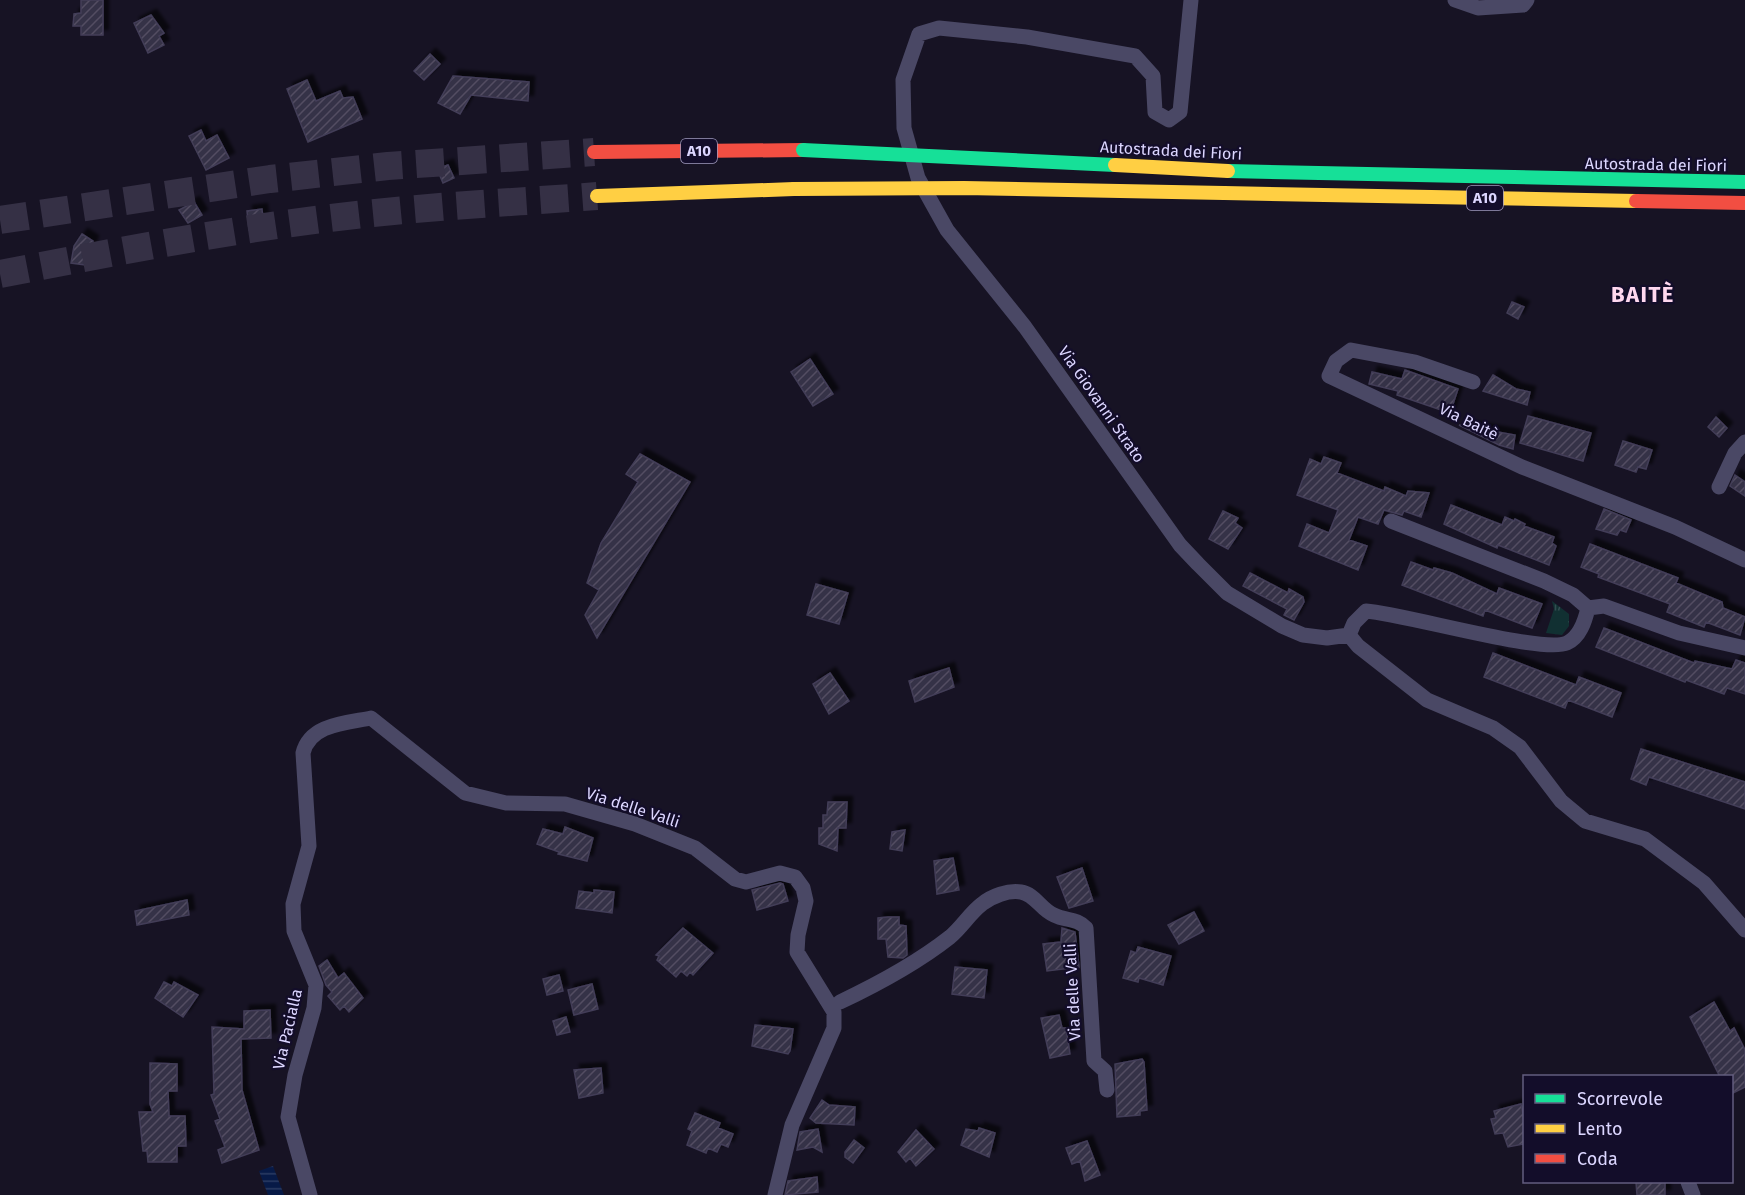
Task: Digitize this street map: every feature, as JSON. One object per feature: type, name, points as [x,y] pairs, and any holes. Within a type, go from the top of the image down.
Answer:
[{"type":"highway","name":"Autostrada dei Fiori","points":[[594,152],[803,150],[1227,171],[1745,182]]},
{"type":"highway","name":"A10","points":[[597,196],[794,189],[964,188],[1745,203]]},
{"type":"street","name":"Via Giovanni Strato","points":[[1191,0],[1180,112],[1168,120],[1155,112],[1153,76],[1135,57],[1027,38],[939,28],[919,34],[903,80],[904,128],[918,178],[947,230],[1025,327],[1180,545],[1227,593],[1282,626],[1303,634],[1327,638],[1349,635]]},
{"type":"street","points":[[1455,0],[1478,8],[1523,5],[1527,0]]},
{"type":"street","name":"Via Baitè","points":[[1473,382],[1415,362],[1351,350],[1336,361],[1329,376],[1522,467],[1684,531],[1745,560]]},
{"type":"street","points":[[1719,487],[1735,453],[1745,442]]},
{"type":"street","points":[[1390,521],[1544,581],[1573,595],[1588,608],[1604,606],[1679,633],[1745,648]]},
{"type":"street","points":[[1588,608],[1585,620],[1575,637],[1558,645],[1479,633],[1390,613],[1366,611],[1354,623],[1349,635],[1358,646],[1427,700],[1493,728],[1520,747],[1561,801],[1585,821],[1646,840],[1704,882],[1745,930]]},
{"type":"street","name":"Via delle Valli","points":[[314,734],[338,724],[371,718],[465,793],[506,803],[565,804],[635,824],[695,849],[735,879],[746,882],[780,873],[795,877],[803,888],[806,901],[798,935],[797,952],[834,1012],[834,1028],[792,1125],[775,1195]]},
{"type":"street","name":"Via Pacialla","points":[[310,1195],[288,1117],[295,1075],[314,1008],[316,985],[294,931],[293,904],[309,846],[303,753],[306,742],[314,734]]},
{"type":"street","name":"Via delle Valli","points":[[840,1002],[872,987],[928,952],[951,936],[982,904],[1010,892],[1021,892],[1029,895],[1052,915],[1077,920],[1086,928],[1094,1061],[1105,1071],[1107,1090]]},
{"type":"green space","points":[[1552,601],[1569,614],[1569,626],[1562,635],[1546,633],[1554,609]]},
{"type":"water","points":[[273,1166],[284,1195],[268,1195],[259,1171]]},
{"type":"building","points":[[81,0],[103,0],[103,35],[81,35],[81,26],[73,26],[74,14],[81,13]]},
{"type":"building","points":[[151,15],[164,33],[159,36],[164,45],[148,53],[134,23]]},
{"type":"building","points":[[430,54],[440,64],[424,80],[414,71]]},
{"type":"building","points":[[453,76],[529,82],[528,101],[471,95],[460,114],[438,103]]},
{"type":"building","points":[[307,80],[316,101],[340,91],[343,98],[353,97],[362,119],[308,142],[287,89]]},
{"type":"building","points":[[201,130],[206,141],[217,135],[229,158],[206,170],[189,136]]},
{"type":"building","points":[[448,165],[454,178],[443,183],[437,169]]},
{"type":"building","points":[[194,202],[202,215],[188,223],[179,210]]},
{"type":"building","points":[[262,209],[264,230],[249,230],[247,211]]},
{"type":"building","points":[[82,234],[93,241],[85,265],[71,263],[74,246]]},
{"type":"building","points":[[1512,302],[1524,307],[1518,319],[1507,313]]},
{"type":"building","points":[[810,359],[833,394],[813,406],[791,372]]},
{"type":"building","points":[[1405,370],[1458,389],[1450,413],[1397,395],[1398,391],[1369,384],[1372,372],[1402,379]]},
{"type":"building","points":[[1493,375],[1516,389],[1530,392],[1527,405],[1483,391]]},
{"type":"building","points":[[1528,416],[1591,433],[1583,461],[1520,443]]},
{"type":"building","points":[[1716,417],[1727,428],[1719,437],[1708,427]]},
{"type":"building","points":[[1459,425],[1515,435],[1513,449],[1499,445]]},
{"type":"building","points":[[1623,441],[1652,450],[1646,469],[1638,467],[1636,472],[1615,465]]},
{"type":"building","points":[[640,454],[690,482],[597,638],[585,615],[599,590],[587,583],[601,543],[638,482],[626,474]]},
{"type":"building","points":[[1324,457],[1341,463],[1337,473],[1384,491],[1385,487],[1406,496],[1408,491],[1429,493],[1421,517],[1404,511],[1402,515],[1384,510],[1378,524],[1358,517],[1349,540],[1367,546],[1358,570],[1299,546],[1307,524],[1329,533],[1338,510],[1297,495],[1310,459],[1321,464]]},
{"type":"building","points":[[1735,475],[1745,482],[1745,496],[1730,486]]},
{"type":"building","points":[[1451,505],[1502,525],[1505,517],[1514,521],[1515,519],[1525,524],[1524,526],[1554,537],[1552,543],[1556,546],[1549,565],[1498,545],[1497,548],[1444,524]]},
{"type":"building","points":[[1604,509],[1631,520],[1626,532],[1620,530],[1617,535],[1596,529]]},
{"type":"building","points":[[1223,511],[1238,518],[1235,523],[1242,528],[1228,549],[1209,539]]},
{"type":"building","points":[[1590,544],[1678,578],[1676,583],[1722,602],[1723,608],[1745,617],[1740,635],[1706,622],[1704,627],[1667,612],[1670,604],[1598,577],[1599,574],[1581,567]]},
{"type":"building","points":[[1411,562],[1433,570],[1434,568],[1452,573],[1497,594],[1499,588],[1542,604],[1532,628],[1485,610],[1483,616],[1402,585]]},
{"type":"building","points":[[1250,573],[1288,593],[1289,589],[1303,597],[1304,602],[1294,620],[1284,615],[1287,609],[1243,586]]},
{"type":"building","points":[[816,584],[848,593],[839,624],[807,615]]},
{"type":"building","points":[[1604,628],[1694,663],[1695,661],[1732,669],[1736,660],[1745,663],[1745,694],[1727,688],[1724,694],[1686,680],[1685,682],[1596,647]]},
{"type":"building","points":[[1493,653],[1576,685],[1579,677],[1621,693],[1612,717],[1568,700],[1565,708],[1484,677]]},
{"type":"building","points":[[949,668],[954,687],[915,702],[909,681]]},
{"type":"building","points":[[830,673],[849,701],[829,714],[813,684]]},
{"type":"building","points":[[1641,749],[1745,782],[1745,809],[1649,777],[1646,785],[1631,779]]},
{"type":"building","points":[[828,802],[847,802],[846,828],[838,828],[837,851],[819,844],[819,828],[823,828],[823,815],[827,815]]},
{"type":"building","points":[[565,827],[593,838],[587,861],[558,854],[559,852],[537,844],[543,829],[563,834]]},
{"type":"building","points":[[905,830],[902,851],[890,849],[892,832]]},
{"type":"building","points":[[953,858],[959,890],[937,894],[934,861]]},
{"type":"building","points":[[1082,868],[1093,901],[1069,908],[1057,877]]},
{"type":"building","points":[[783,884],[788,901],[757,910],[752,890]]},
{"type":"building","points":[[594,890],[614,892],[612,913],[576,908],[579,891],[594,893]]},
{"type":"building","points":[[187,900],[189,915],[137,925],[135,911]]},
{"type":"building","points":[[1194,912],[1204,931],[1179,944],[1168,925]]},
{"type":"building","points":[[899,917],[899,925],[906,926],[907,955],[903,958],[888,957],[886,939],[878,939],[878,918]]},
{"type":"building","points":[[683,928],[713,953],[693,975],[690,972],[687,976],[681,971],[676,977],[657,960],[659,956],[656,955]]},
{"type":"building","points":[[1062,928],[1075,932],[1079,967],[1047,971],[1043,944],[1061,942]]},
{"type":"building","points":[[1138,947],[1171,956],[1163,985],[1139,978],[1138,982],[1123,978],[1131,951],[1136,953]]},
{"type":"building","points":[[327,960],[338,978],[344,973],[363,998],[349,1012],[344,1006],[340,1010],[328,996],[332,992],[326,985],[319,966]]},
{"type":"building","points":[[955,967],[987,970],[984,998],[952,994]]},
{"type":"building","points":[[559,975],[563,991],[547,995],[543,979]]},
{"type":"building","points":[[164,982],[172,986],[174,982],[198,995],[183,1017],[155,998]]},
{"type":"building","points":[[592,984],[598,1009],[574,1015],[568,990]]},
{"type":"building","points":[[1714,1002],[1730,1031],[1734,1028],[1745,1050],[1745,1087],[1733,1093],[1733,1075],[1719,1075],[1690,1017]]},
{"type":"building","points":[[270,1010],[271,1038],[241,1039],[242,1090],[259,1150],[222,1163],[218,1150],[225,1147],[215,1121],[220,1119],[211,1095],[214,1094],[212,1027],[244,1029],[244,1011]]},
{"type":"building","points":[[1059,1015],[1062,1028],[1066,1028],[1070,1054],[1050,1058],[1041,1018]]},
{"type":"building","points":[[566,1017],[570,1032],[557,1035],[553,1021]]},
{"type":"building","points":[[755,1025],[793,1029],[788,1054],[752,1046]]},
{"type":"building","points":[[1142,1059],[1147,1110],[1140,1111],[1140,1115],[1117,1117],[1115,1064]]},
{"type":"building","points":[[150,1063],[177,1064],[177,1091],[168,1091],[169,1116],[185,1116],[186,1146],[177,1146],[177,1162],[148,1162],[147,1151],[143,1151],[139,1112],[153,1112],[150,1104]]},
{"type":"building","points":[[601,1068],[603,1093],[579,1098],[574,1070]]},
{"type":"building","points":[[822,1100],[829,1105],[855,1107],[854,1125],[816,1123],[810,1118]]},
{"type":"building","points":[[1521,1104],[1523,1144],[1508,1147],[1503,1133],[1495,1134],[1491,1119],[1496,1118],[1494,1111]]},
{"type":"building","points":[[695,1113],[720,1123],[718,1128],[733,1134],[728,1147],[721,1144],[717,1152],[708,1148],[706,1153],[687,1145],[692,1131],[688,1129]]},
{"type":"building","points":[[979,1128],[995,1133],[989,1157],[961,1145],[966,1129],[978,1131]]},
{"type":"building","points":[[818,1129],[822,1152],[813,1147],[797,1150],[800,1132]]},
{"type":"building","points":[[916,1130],[934,1149],[916,1166],[910,1158],[906,1162],[898,1152]]},
{"type":"building","points":[[854,1140],[864,1148],[853,1163],[845,1157],[845,1152]]},
{"type":"building","points":[[1087,1141],[1100,1175],[1085,1181],[1080,1161],[1072,1164],[1066,1148]]},
{"type":"building","points":[[817,1177],[818,1192],[785,1195],[788,1181]]},
{"type":"building","points":[[1636,1183],[1665,1183],[1665,1195],[1637,1195]]},
{"type":"tunnel","points":[[0,220],[270,179],[388,166],[594,152]]},
{"type":"tunnel","points":[[0,274],[151,245],[303,221],[429,208],[597,196]]},
{"type":"traffic: fast","points":[[803,150],[1115,165]]},
{"type":"traffic: fast","points":[[1228,171],[1745,182]]},
{"type":"traffic: slow","points":[[1115,165],[1228,171]]},
{"type":"traffic: slow","points":[[794,189],[964,188],[1224,193]]},
{"type":"traffic: slow","points":[[597,196],[794,189]]},
{"type":"traffic: slow","points":[[1224,193],[1636,201]]},
{"type":"traffic: jam","points":[[594,152],[803,150]]},
{"type":"traffic: jam","points":[[1636,201],[1745,203]]},
{"type":"district","name":"BAITÈ","points":[[1643,294]]}]
